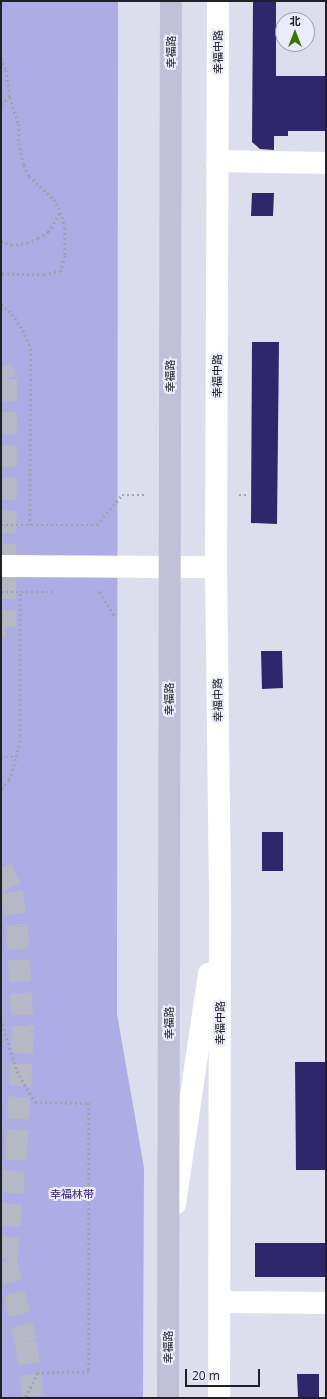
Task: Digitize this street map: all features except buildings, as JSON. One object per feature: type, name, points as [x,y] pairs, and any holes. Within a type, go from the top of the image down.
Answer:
[{"type":"main road","name":"幸福路","points":[[168,1398],[171,1]]},
{"type":"main road","name":"幸福中路","points":[[218,1],[216,567],[220,898],[219,1398]]},
{"type":"main road","points":[[217,161],[326,163]]},
{"type":"main road","points":[[1,566],[216,567]]},
{"type":"main road","points":[[168,1248],[220,898]]},
{"type":"main road","points":[[220,1302],[326,1303]]},
{"type":"path","points":[[1,58],[6,70],[10,97],[19,124],[19,143],[24,165],[29,176],[54,199],[61,212],[65,228],[65,256],[61,271],[44,275],[1,274]]},
{"type":"path","points":[[1,104],[10,97]]},
{"type":"path","points":[[1,240],[11,245],[27,243],[38,238],[48,232],[61,212]]},
{"type":"path","points":[[1,304],[12,314],[23,330],[31,349],[30,525]]},
{"type":"path","points":[[1,525],[97,525],[122,494],[170,494]]},
{"type":"path","points":[[217,494],[248,494]]},
{"type":"path","points":[[1,592],[60,592]]},
{"type":"path","points":[[1,789],[9,780],[16,757],[20,736],[20,592]]},
{"type":"path","points":[[92,592],[100,592],[115,616]]},
{"type":"path","points":[[1,757],[16,757]]},
{"type":"path","points":[[1,1019],[17,1071],[35,1102],[89,1104],[89,1372],[38,1374],[25,1398]]},
{"type":"green space","name":"幸福林带","points":[[1,1],[118,1],[117,1014],[144,1168],[143,1398],[1,1398]]},
{"type":"tunnel","points":[[1,368],[6,379],[5,627],[1,627]]},
{"type":"tunnel","points":[[1,868],[12,892],[17,927],[23,1031],[17,1138],[6,1261],[26,1342],[33,1398]]}]
